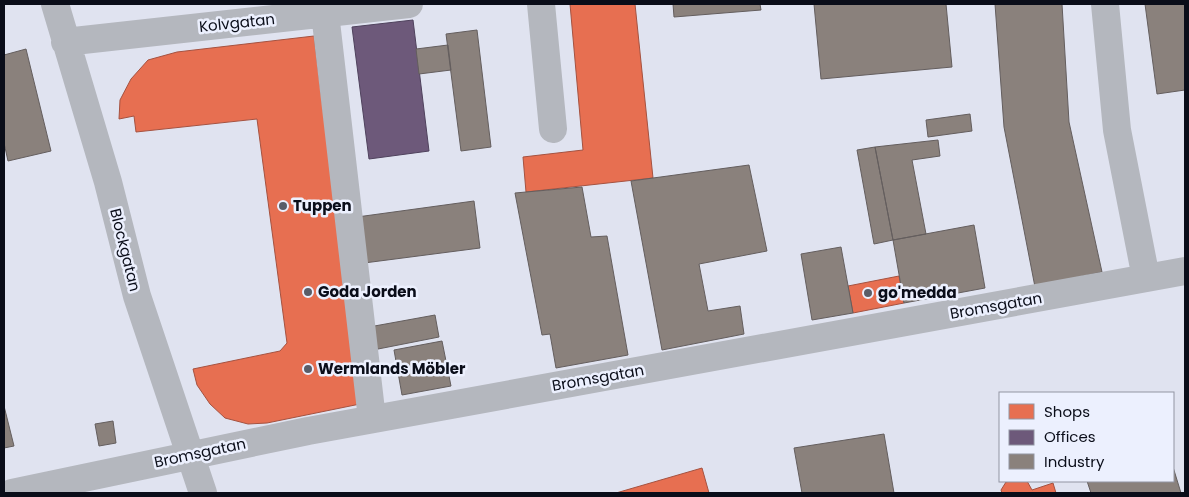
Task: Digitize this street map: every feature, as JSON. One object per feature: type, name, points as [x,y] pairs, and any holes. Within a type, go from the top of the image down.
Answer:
[{"type":"street","name":"Blockgatan","points":[[55,4],[108,182],[137,296],[203,493]]},
{"type":"street","name":"Kolvgatan","points":[[65,42],[409,4]]},
{"type":"street","points":[[541,4],[554,129]]},
{"type":"street","points":[[1106,4],[1117,130],[1146,278]]},
{"type":"street","points":[[324,13],[372,419]]},
{"type":"street","name":"Bromsgatan","points":[[12,493],[372,419],[1185,271]]},
{"type":"shaded area","points":[[4,4],[1185,4],[1185,493],[4,493]]},
{"type":"building: Shops","points":[[570,4],[635,4],[653,178],[526,192],[523,157],[583,150]]},
{"type":"building: Shops","points":[[314,36],[360,404],[267,423],[248,424],[225,418],[210,404],[197,385],[193,369],[280,351],[287,343],[257,119],[136,132],[134,116],[119,119],[120,100],[131,79],[148,60],[177,52]]},
{"type":"building: Shops","points":[[899,276],[904,303],[853,313],[848,286]]},
{"type":"building: Shops","points":[[702,468],[709,493],[616,493]]},
{"type":"building: Shops","points":[[1006,482],[1028,482],[1032,490],[1053,483],[1056,493],[1002,493],[1001,490]]},
{"type":"building: Offices","points":[[413,20],[429,151],[369,159],[352,27]]},
{"type":"building: Industry","points":[[673,4],[760,4],[761,10],[674,17]]},
{"type":"building: Industry","points":[[814,4],[946,4],[952,67],[821,79]]},
{"type":"building: Industry","points":[[995,4],[1062,4],[1069,122],[1102,272],[1035,287],[1004,127]]},
{"type":"building: Industry","points":[[1145,4],[1185,4],[1185,90],[1157,94]]},
{"type":"building: Industry","points":[[477,30],[491,147],[461,151],[446,34]]},
{"type":"building: Industry","points":[[448,45],[451,70],[419,74],[416,49]]},
{"type":"building: Industry","points":[[26,49],[51,151],[8,161],[4,143],[4,55]]},
{"type":"building: Industry","points":[[970,114],[972,131],[928,137],[926,120]]},
{"type":"building: Industry","points":[[938,140],[940,156],[912,160],[926,234],[893,240],[875,147]]},
{"type":"building: Industry","points":[[875,147],[893,240],[874,244],[857,150]]},
{"type":"building: Industry","points":[[749,165],[767,251],[699,264],[708,311],[740,306],[744,334],[662,350],[631,181]]},
{"type":"building: Industry","points":[[582,187],[591,237],[607,236],[628,355],[556,368],[550,334],[542,335],[515,193]]},
{"type":"building: Industry","points":[[474,201],[480,248],[364,263],[357,217]]},
{"type":"building: Industry","points":[[974,225],[985,288],[904,303],[893,240]]},
{"type":"building: Industry","points":[[841,247],[853,313],[812,320],[801,254]]},
{"type":"building: Industry","points":[[435,315],[439,337],[373,350],[369,327]]},
{"type":"building: Industry","points":[[442,341],[451,386],[402,395],[394,350]]},
{"type":"building: Industry","points":[[4,406],[14,446],[4,448]]},
{"type":"building: Industry","points":[[113,421],[116,443],[99,446],[95,424]]},
{"type":"building: Industry","points":[[884,434],[894,493],[802,493],[794,448]]},
{"type":"building: Industry","points":[[1174,470],[1181,493],[1091,493],[1087,482],[1174,482]]},
{"type":"place","name":"Tuppen","points":[[283,206]]},
{"type":"place","name":"Goda Jorden","points":[[308,292]]},
{"type":"place","name":"go'medda","points":[[868,293]]},
{"type":"place","name":"Wermlands Möbler","points":[[308,369]]}]
